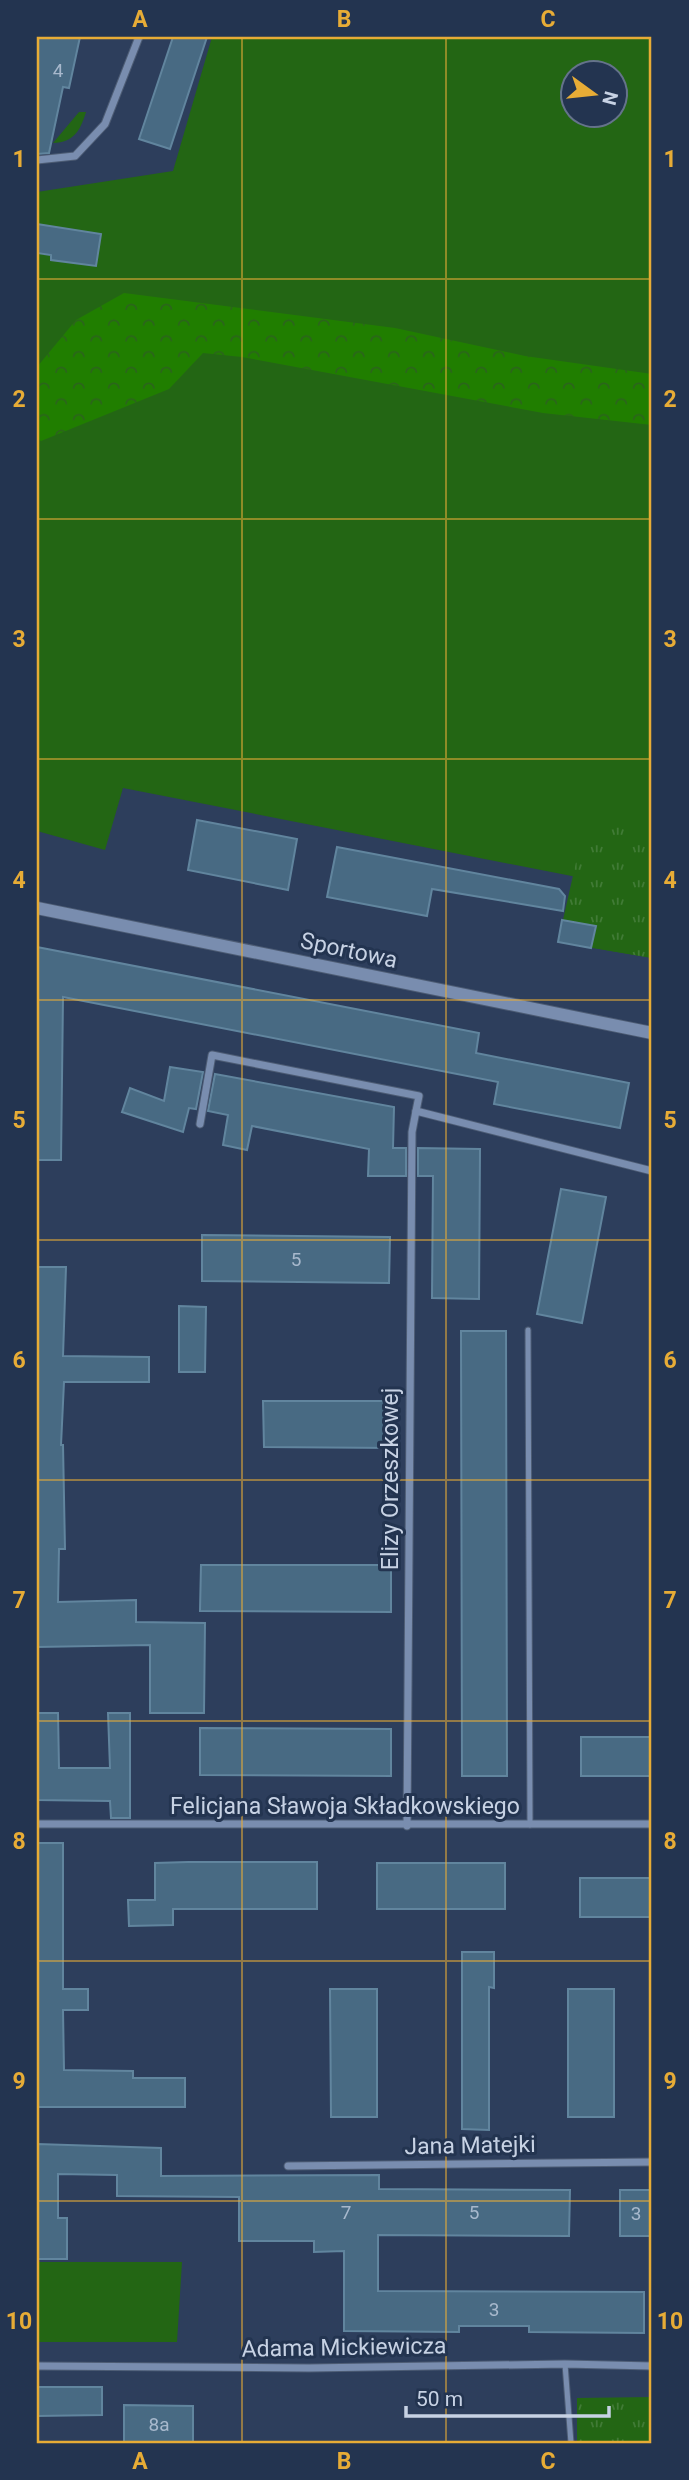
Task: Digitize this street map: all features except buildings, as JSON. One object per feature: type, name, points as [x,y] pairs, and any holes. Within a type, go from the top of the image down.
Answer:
[{"type":"street","points":[[37,160],[75,156],[105,124],[139,37]]},
{"type":"street","name":"Sportowa","points":[[37,908],[652,1033]]},
{"type":"street","points":[[200,1124],[212,1055],[419,1096],[416,1111],[652,1171]]},
{"type":"street","name":"Elizy Orzeszkowej","points":[[407,1826],[412,1132],[416,1111]]},
{"type":"street","name":"Felicjana Sławoja Składkowskiego","points":[[37,1824],[652,1825]]},
{"type":"street","name":"Jana Matejki","points":[[288,2166],[652,2162]]},
{"type":"street","name":"Adama Mickiewicza","points":[[37,2367],[309,2368],[565,2364],[652,2366]]},
{"type":"lane","points":[[528,1330],[530,1825]]},
{"type":"lane","points":[[565,2364],[571,2443]]},
{"type":"green space","points":[[212,37],[652,37],[652,958],[576,945],[587,879],[123,788],[105,850],[37,831],[37,192],[173,171]]},
{"type":"green space","points":[[79,112],[86,112],[75,134],[71,138],[53,143]]},
{"type":"green space","points":[[124,293],[395,328],[525,356],[652,374],[652,425],[543,413],[242,357],[203,353],[169,389],[41,441],[37,438],[37,367],[76,320]]},
{"type":"green space","points":[[586,818],[652,832],[652,958],[558,942]]},
{"type":"green space","points":[[37,2262],[182,2262],[177,2342],[37,2342]]},
{"type":"green space","points":[[652,2397],[652,2443],[577,2443],[577,2398]]}]
